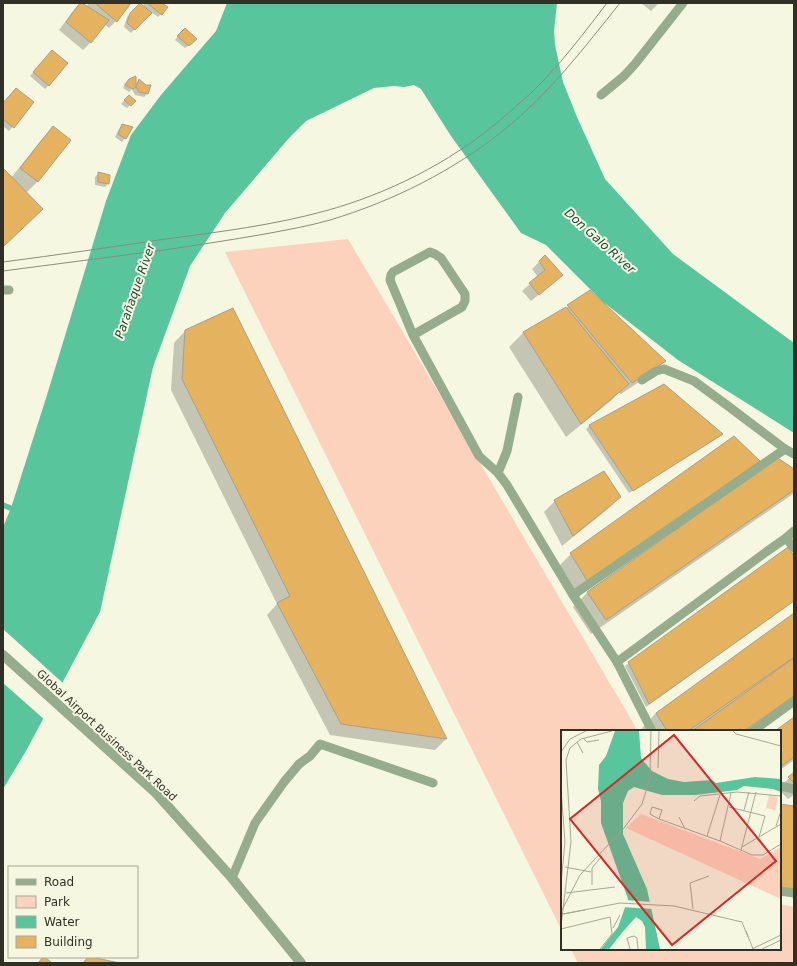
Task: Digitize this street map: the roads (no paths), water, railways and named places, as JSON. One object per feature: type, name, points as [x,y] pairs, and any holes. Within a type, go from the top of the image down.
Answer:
[{"type":"street","name":"Global Airport Business Park Road","points":[[3,655],[155,792],[232,878],[301,963]]},
{"type":"lane","points":[[602,95],[624,76],[635,64],[683,3]]},
{"type":"lane","points":[[413,335],[462,307],[465,301],[465,294],[441,258],[430,252],[393,272],[391,275],[390,280],[413,335],[479,456],[498,473],[507,485],[573,595],[617,662],[651,730]]},
{"type":"lane","points":[[642,380],[656,370],[664,369],[694,381],[785,449],[794,454]]},
{"type":"lane","points":[[498,473],[507,451],[518,397]]},
{"type":"lane","points":[[573,595],[785,449]]},
{"type":"lane","points":[[617,662],[794,531]]},
{"type":"lane","points":[[786,538],[794,548]]},
{"type":"lane","points":[[754,730],[794,702]]},
{"type":"lane","points":[[232,878],[256,824],[284,782],[299,764],[310,756],[320,744],[433,783]]},
{"type":"lane","points":[[781,786],[794,789]]},
{"type":"lane","points":[[781,891],[794,894]]},
{"type":"water","points":[[227,3],[557,3],[554,31],[555,45],[563,82],[605,179],[673,254],[794,343],[794,433],[678,360],[602,301],[546,245],[521,233],[451,136],[421,89],[414,85],[404,87],[394,86],[374,88],[306,121],[289,138],[225,213],[190,266],[153,367],[100,612],[26,751],[3,789],[3,527],[11,508],[47,395],[106,201],[131,135],[161,95],[216,31]]},
{"type":"waterway","points":[[3,505],[18,511]]},
{"type":"tram line","points":[[3,262],[226,231],[266,224],[325,211],[371,196],[416,176],[438,164],[459,151],[498,122],[533,91],[552,71],[577,42],[607,3]]},
{"type":"tram line","points":[[3,271],[164,250],[240,238],[314,224],[377,204],[422,183],[464,159],[521,116],[566,70],[620,3]]},
{"type":"water label","name":"Don Galo River","points":[[600,241]]},
{"type":"water label","name":"Parañaque River","points":[[135,291]]}]
